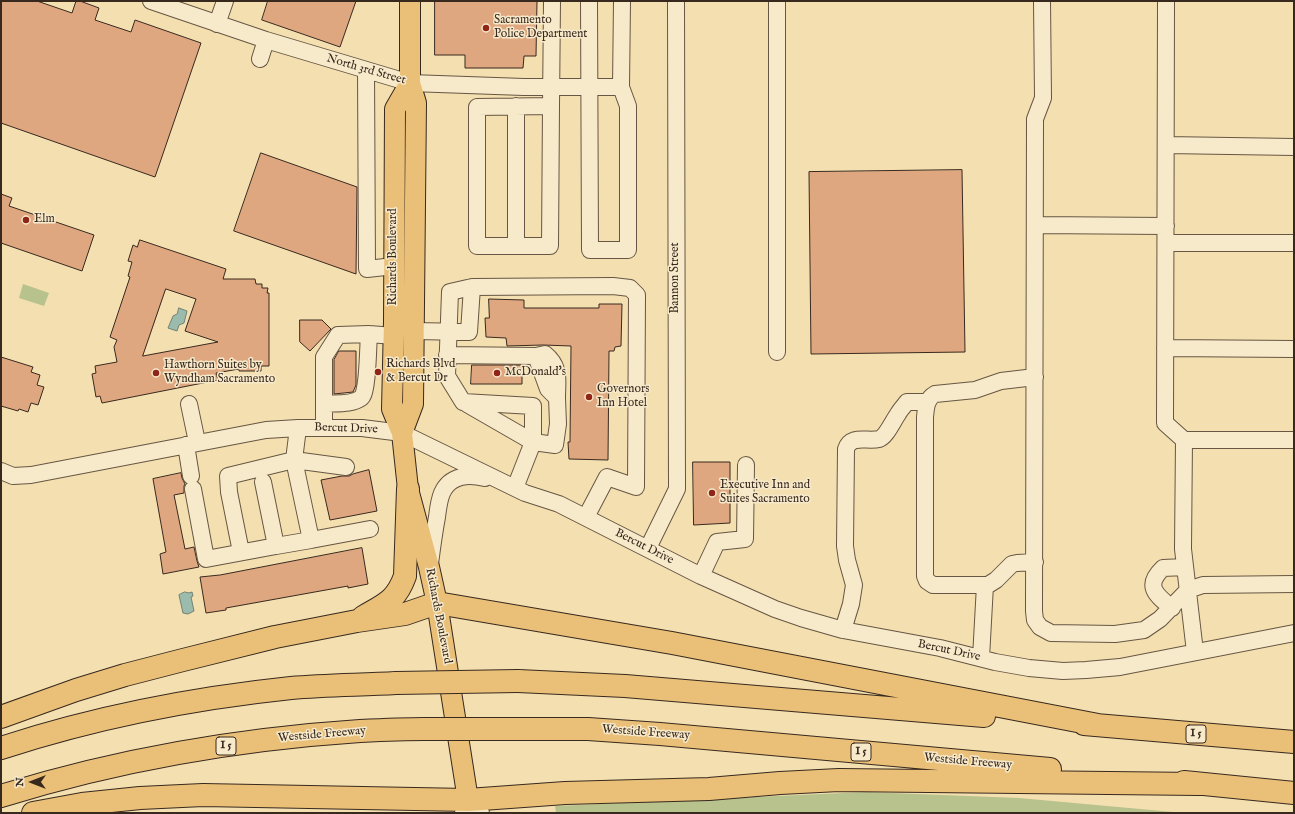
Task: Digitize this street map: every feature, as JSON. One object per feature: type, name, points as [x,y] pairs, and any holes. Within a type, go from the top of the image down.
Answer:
[{"type":"highway","points":[[357,621],[386,604],[394,597],[403,582],[405,576],[408,489]]},
{"type":"highway","points":[[1,717],[76,690],[125,675],[275,637],[357,621],[405,614],[437,604],[672,643],[1098,725]]},
{"type":"highway","name":"I 5","points":[[9,745],[82,725],[128,715],[221,697],[291,688],[396,683],[518,681],[633,687],[1294,742]]},
{"type":"highway","name":"Westside Freeway","points":[[1,796],[32,786],[94,771],[175,754],[299,736],[424,728],[588,728],[1294,793]]},
{"type":"highway","points":[[33,813],[82,804],[140,798],[203,795],[471,809],[565,793],[709,789],[839,780],[1199,784]]},
{"type":"highway","points":[[522,813],[530,804],[565,793]]},
{"type":"main road","name":"Richards Boulevard","points":[[402,433],[413,404],[416,103],[410,83],[410,1]]},
{"type":"main road","name":"Richards Boulevard","points":[[410,83],[395,109],[394,336],[392,409],[402,433],[408,489],[429,567],[437,604],[471,809]]},
{"type":"street","name":"North 3rd Street","points":[[151,1],[266,40],[410,83],[524,88],[621,87]]},
{"type":"street","points":[[217,24],[225,1]]},
{"type":"street","points":[[551,106],[477,107],[477,246],[550,246],[552,1]]},
{"type":"street","points":[[589,1],[590,250],[628,250],[628,106],[621,87],[622,1]]},
{"type":"street","name":"Bannon Street","points":[[648,548],[677,489],[676,1]]},
{"type":"street","points":[[777,1],[777,352]]},
{"type":"street","points":[[1042,1],[1043,98],[1035,119],[1035,620],[1040,627],[1051,633],[1115,634],[1144,630],[1160,619],[1188,590],[1203,585],[1294,584]]},
{"type":"street","points":[[1166,1],[1165,423],[1184,440],[1294,440]]},
{"type":"street","points":[[260,59],[266,40]]},
{"type":"street","points":[[366,70],[366,269],[394,266]]},
{"type":"street","points":[[516,106],[516,246]]},
{"type":"street","points":[[1166,145],[1294,147]]},
{"type":"street","points":[[1035,225],[1166,226]]},
{"type":"street","points":[[1166,243],[1294,243]]},
{"type":"street","points":[[447,355],[536,356],[545,354],[551,359],[557,368],[558,424],[555,445],[533,442],[464,402],[447,376],[447,355],[450,292],[472,287],[614,286],[630,288],[637,295],[636,487],[607,477],[586,517]]},
{"type":"street","points":[[414,331],[469,332],[472,287]]},
{"type":"street","points":[[324,428],[324,357],[338,335],[369,334],[394,336]]},
{"type":"street","points":[[324,404],[359,400],[364,396],[369,334]]},
{"type":"street","points":[[1165,348],[1294,349]]},
{"type":"street","points":[[1035,377],[1001,381],[974,390],[935,394],[930,396],[927,402],[925,417],[925,576],[927,581],[933,585],[988,585],[996,580],[1012,564],[1035,562]]},
{"type":"street","points":[[429,567],[440,498],[449,483],[467,475],[510,486],[533,442],[533,406],[464,402]]},
{"type":"street","points":[[843,630],[851,604],[854,585],[846,560],[845,546],[846,448],[852,440],[878,439],[883,437],[898,413],[908,402],[927,402]]},
{"type":"street","points":[[189,404],[192,482],[206,559],[370,529]]},
{"type":"street","points":[[298,428],[294,460],[311,540]]},
{"type":"street","name":"Bercut Drive","points":[[1,471],[13,476],[31,475],[191,443],[266,430],[298,428],[362,428],[402,433],[525,493],[559,504],[701,576],[775,609],[843,630],[940,648],[1029,668],[1063,671],[1120,667],[1294,633]]},
{"type":"street","points":[[1184,440],[1183,549],[1195,652]]},
{"type":"street","points":[[241,552],[229,492],[228,476],[294,460],[346,467]]},
{"type":"street","points":[[701,576],[717,542],[746,539],[746,465]]},
{"type":"street","points":[[263,482],[276,546]]},
{"type":"street","points":[[1172,608],[1156,595],[1153,584],[1156,575],[1163,568],[1185,567]]},
{"type":"street","points":[[981,658],[985,585]]},
{"type":"green space","points":[[23,284],[49,293],[44,306],[19,298]]},
{"type":"green space","points":[[866,792],[1019,798],[1184,813],[556,813],[555,806]]},
{"type":"shaded area","points":[[179,308],[187,311],[184,323],[179,325],[177,331],[168,328],[173,316],[177,314]]},
{"type":"shaded area","points":[[185,592],[192,592],[193,596],[191,597],[194,611],[188,614],[183,613],[179,595]]},
{"type":"building","points":[[1,1],[37,1],[72,13],[76,1],[80,1],[99,8],[95,20],[131,32],[135,20],[201,43],[155,177],[1,123]]},
{"type":"building","points":[[268,1],[356,1],[340,47],[262,20]]},
{"type":"building","name":"Sacramento Police Department","points":[[435,1],[537,1],[536,56],[524,56],[523,68],[465,68],[465,55],[435,55]]},
{"type":"building","points":[[261,153],[357,187],[356,274],[234,231]]},
{"type":"building","points":[[962,170],[965,352],[811,354],[809,172]]},
{"type":"building","name":"Elm","points":[[1,194],[12,198],[9,206],[94,235],[82,271],[1,243]]},
{"type":"building","points":[[140,240],[226,269],[223,279],[255,279],[256,284],[262,284],[262,288],[268,288],[269,366],[261,366],[261,371],[239,371],[239,369],[216,373],[218,380],[102,403],[100,396],[96,397],[92,374],[96,373],[95,366],[117,362],[114,347],[117,340],[110,337],[130,277],[128,276],[132,262],[128,261],[133,245],[137,247]],"holes":[[[166,289],[196,299],[185,331],[218,342],[143,356]]]},
{"type":"building","name":"Governors Inn Hotel","points":[[489,299],[524,300],[524,308],[599,308],[599,304],[622,304],[621,346],[615,347],[614,351],[609,351],[608,460],[569,459],[568,442],[570,442],[571,346],[507,346],[506,338],[486,337],[485,318],[489,318]]},
{"type":"building","points":[[300,320],[322,320],[331,329],[310,351],[300,342]]},
{"type":"building","points":[[339,351],[356,351],[356,385],[353,392],[334,394],[334,360]]},
{"type":"building","points":[[1,357],[33,367],[31,372],[40,375],[37,385],[44,387],[38,405],[31,403],[28,412],[1,406]]},
{"type":"building","name":"McDonald's","points":[[472,365],[522,365],[522,384],[471,384]]},
{"type":"building","name":"Executive Inn and Suites Sacramento","points":[[693,462],[730,462],[730,523],[694,525]]},
{"type":"building","points":[[369,470],[377,511],[330,520],[321,480],[349,476]]},
{"type":"building","points":[[181,473],[185,484],[184,493],[174,495],[185,549],[194,547],[199,567],[163,574],[160,554],[166,552],[153,479]]},
{"type":"building","points":[[362,548],[368,584],[348,588],[348,586],[206,613],[200,577],[220,575]]},
{"type":"place","name":"Sacramento Police Department","points":[[486,28]]},
{"type":"place","name":"Elm","points":[[26,220]]},
{"type":"place","name":"Richards Blvd & Bercut Dr","points":[[378,372]]},
{"type":"place","name":"Hawthorn Suites by Wyndham Sacramento","points":[[156,373]]},
{"type":"place","name":"McDonald's","points":[[497,373]]},
{"type":"place","name":"Governors Inn Hotel","points":[[589,397]]},
{"type":"place","name":"Executive Inn and Suites Sacramento","points":[[712,493]]}]
